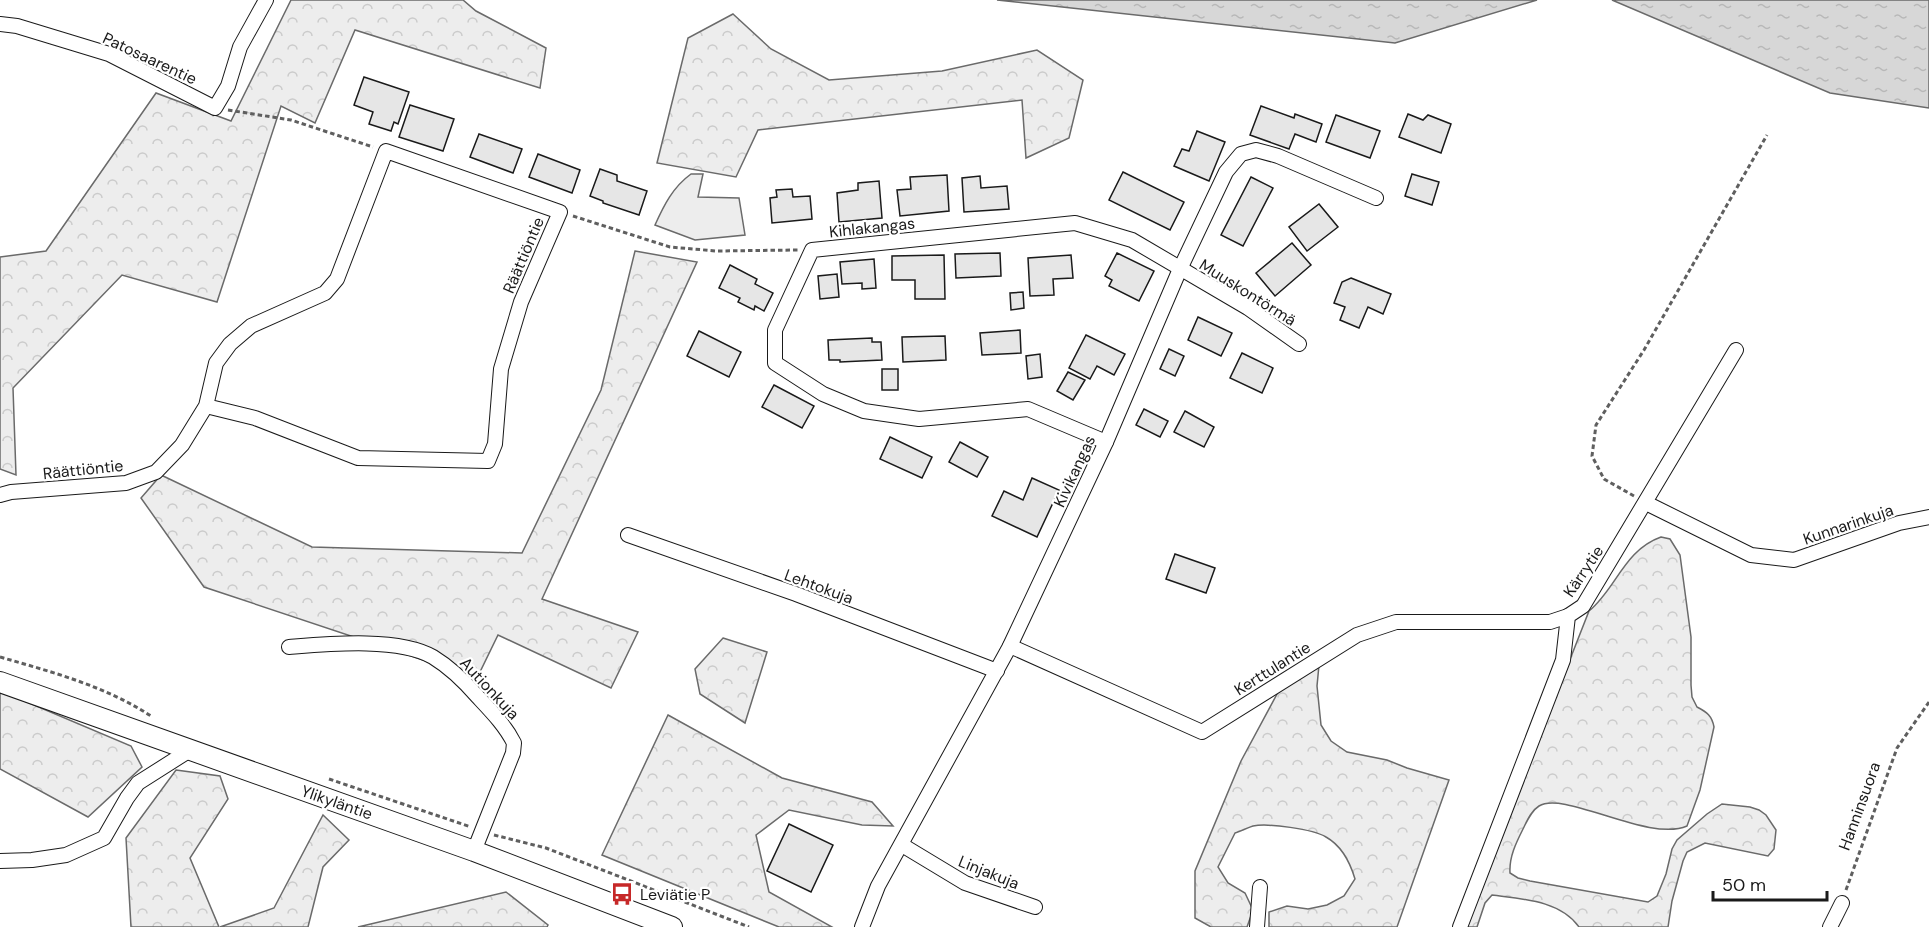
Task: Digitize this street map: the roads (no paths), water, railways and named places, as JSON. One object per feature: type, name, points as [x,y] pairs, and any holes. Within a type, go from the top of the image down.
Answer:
[{"type":"main road","name":"Ylikyläntie","points":[[0,682],[474,851],[672,927]]},
{"type":"street","name":"Patosaarentie","points":[[0,24],[17,26],[108,54],[215,108],[228,86],[240,47],[266,0]]},
{"type":"street","name":"Kivikangas","points":[[862,927],[878,886],[1010,646],[1106,442],[1180,269],[1226,172],[1241,154],[1256,150],[1278,156],[1376,198]]},
{"type":"street","name":"Räättiöntie","points":[[0,495],[11,492],[126,483],[156,472],[182,445],[206,406],[216,363],[230,344],[251,326],[325,293],[337,279],[386,151],[560,212],[521,302],[501,369],[495,444],[488,461],[358,458],[255,418],[206,406]]},
{"type":"street","name":"Kihlakangas","points":[[1106,442],[1028,409],[919,419],[864,411],[823,394],[775,363],[775,330],[812,249],[1075,223],[1132,240],[1180,269]]},
{"type":"street","name":"Muuskontörmä","points":[[1180,269],[1248,309],[1299,344]]},
{"type":"street","name":"Kärrytie","points":[[1460,927],[1563,660],[1568,616],[1583,606],[1736,350]]},
{"type":"street","name":"Kunnarinkuja","points":[[1646,503],[1751,555],[1794,560],[1899,523],[1929,517]]},
{"type":"street","name":"Lehtokuja","points":[[628,535],[796,594],[997,671]]},
{"type":"street","name":"Kerttulantie","points":[[1010,646],[1202,732],[1357,635],[1396,622],[1550,622],[1568,616]]},
{"type":"street","name":"Autionkuja","points":[[289,647],[337,643],[396,645],[431,655],[454,671],[500,720],[514,743],[513,753],[474,851]]},
{"type":"street","points":[[0,861],[32,860],[66,855],[104,838],[138,783],[190,750]]},
{"type":"street","name":"Linjakuja","points":[[902,845],[965,883],[1035,907]]},
{"type":"street","points":[[1257,927],[1260,887]]},
{"type":"street","points":[[1830,927],[1842,903]]},
{"type":"water","points":[[997,0],[1537,0],[1395,43]]},
{"type":"water","points":[[1612,0],[1929,0],[1929,108],[1830,93]]},
{"type":"place","name":"Leviätie P","points":[[622,894]]}]
